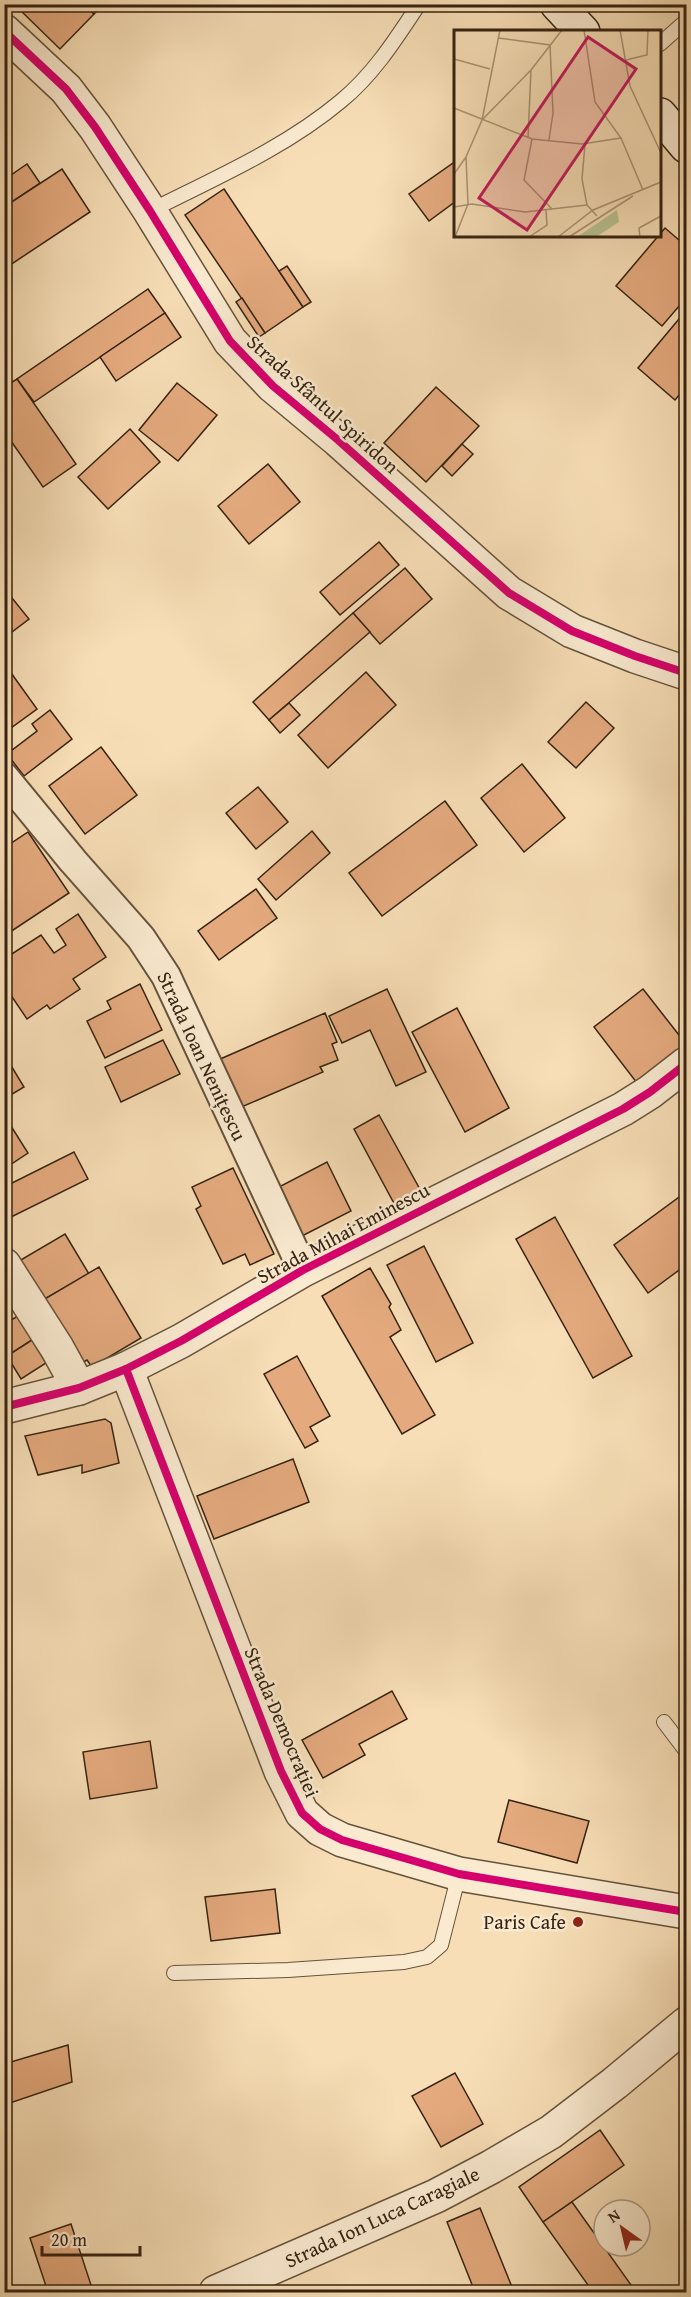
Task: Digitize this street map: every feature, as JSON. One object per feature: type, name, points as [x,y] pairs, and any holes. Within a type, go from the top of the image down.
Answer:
[{"type":"street","points":[[557,4],[581,30]]},
{"type":"street","name":"Strada Sfântul Spiridon","points":[[4,31],[66,89],[95,127],[230,341],[273,386],[430,521],[509,594],[572,630],[635,656],[687,673]]},
{"type":"street","points":[[661,117],[687,146]]},
{"type":"street","name":"Strada Ioan Nenițescu","points":[[4,777],[141,939],[166,976],[303,1270]]},
{"type":"street","name":"Strada Mihai Eminescu","points":[[4,1407],[79,1388],[126,1369],[181,1341],[303,1270],[623,1109],[685,1069]]},
{"type":"street","points":[[4,1265],[57,1348],[79,1388]]},
{"type":"street","name":"Strada Democrației","points":[[126,1369],[281,1772],[302,1813],[320,1829],[342,1840],[459,1874],[687,1912]]},
{"type":"street","name":"Strada Ion Luca Caragiale","points":[[216,2292],[436,2196],[491,2167],[551,2132],[615,2084],[687,2024]]},
{"type":"lane","points":[[150,212],[291,138],[343,100],[388,52],[419,4]]},
{"type":"lane","points":[[661,43],[687,21]]},
{"type":"lane","points":[[664,1722],[687,1751]]},
{"type":"lane","points":[[174,1973],[288,1970],[404,1962],[427,1957],[441,1945],[459,1874]]},
{"type":"building","points":[[25,4],[84,4],[94,14],[60,49],[20,10]]},
{"type":"building","points":[[84,4],[104,4],[94,14]]},
{"type":"building","points":[[454,162],[454,202],[429,221],[409,194]]},
{"type":"building","points":[[27,164],[40,183],[4,207],[4,180]]},
{"type":"building","points":[[62,169],[90,212],[4,269],[4,207]]},
{"type":"building","points":[[224,189],[303,307],[265,333],[185,215]]},
{"type":"building","points":[[665,228],[686,246],[686,298],[662,326],[616,286],[657,237],[661,237]]},
{"type":"building","points":[[287,266],[311,302],[303,307],[279,271]]},
{"type":"building","points":[[148,289],[165,313],[34,402],[17,379]]},
{"type":"building","points":[[242,298],[265,333],[259,337],[236,302]]},
{"type":"building","points":[[165,313],[181,337],[116,381],[100,357]]},
{"type":"building","points":[[684,313],[686,316],[686,387],[675,400],[638,368]]},
{"type":"building","points":[[17,379],[76,464],[43,487],[4,431],[4,387]]},
{"type":"building","points":[[177,383],[217,415],[178,461],[139,430]]},
{"type":"building","points":[[436,387],[479,426],[426,482],[384,443]]},
{"type":"building","points":[[130,429],[160,462],[108,509],[78,477]]},
{"type":"building","points":[[462,444],[473,454],[452,476],[442,466]]},
{"type":"building","points":[[268,464],[300,502],[249,544],[218,506]]},
{"type":"building","points":[[379,542],[399,565],[340,615],[320,592]]},
{"type":"building","points":[[405,568],[432,599],[380,644],[353,613]]},
{"type":"building","points":[[12,598],[29,619],[4,638],[4,605]]},
{"type":"building","points":[[353,613],[370,632],[269,720],[253,702]]},
{"type":"building","points":[[9,670],[37,709],[4,733],[4,674]]},
{"type":"building","points":[[366,672],[396,705],[328,768],[298,735]]},
{"type":"building","points":[[586,702],[614,728],[576,768],[548,742]]},
{"type":"building","points":[[289,703],[300,715],[280,733],[269,720]]},
{"type":"building","points":[[50,710],[72,739],[24,776],[7,754],[37,731],[32,724]]},
{"type":"building","points":[[101,747],[137,795],[85,834],[49,786]]},
{"type":"building","points":[[522,764],[565,818],[524,852],[481,798]]},
{"type":"building","points":[[258,787],[288,822],[256,849],[226,813]]},
{"type":"building","points":[[445,801],[477,845],[382,916],[349,873]]},
{"type":"building","points":[[312,831],[330,853],[276,900],[258,879]]},
{"type":"building","points":[[28,832],[69,893],[4,936],[4,848]]},
{"type":"building","points":[[256,889],[277,918],[219,960],[198,931]]},
{"type":"building","points":[[78,914],[106,957],[73,979],[80,989],[50,1009],[47,1005],[27,1019],[4,985],[4,959],[41,935],[54,953],[66,945],[56,929]]},
{"type":"building","points":[[140,984],[162,1030],[105,1058],[87,1021],[111,1009],[107,1001]]},
{"type":"building","points":[[387,989],[426,1072],[396,1086],[370,1030],[342,1043],[329,1016]]},
{"type":"building","points":[[643,989],[686,1044],[637,1083],[594,1027]]},
{"type":"building","points":[[457,1008],[509,1108],[465,1132],[412,1032]]},
{"type":"building","points":[[325,1013],[337,1042],[332,1044],[338,1060],[320,1067],[323,1072],[239,1108],[218,1060]]},
{"type":"building","points":[[163,1040],[180,1074],[121,1102],[105,1067]]},
{"type":"building","points":[[4,1054],[24,1087],[4,1099]]},
{"type":"building","points":[[4,1115],[28,1153],[7,1167],[10,1172],[4,1175]]},
{"type":"building","points":[[379,1115],[422,1193],[396,1207],[354,1129]]},
{"type":"building","points":[[74,1152],[88,1179],[5,1220],[4,1187]]},
{"type":"building","points":[[327,1162],[351,1211],[302,1236],[277,1188]]},
{"type":"building","points":[[233,1168],[274,1254],[250,1265],[245,1254],[223,1264],[196,1209],[201,1206],[192,1187]]},
{"type":"building","points":[[686,1192],[686,1265],[648,1293],[614,1245]]},
{"type":"building","points":[[555,1217],[632,1356],[593,1378],[516,1239]]},
{"type":"building","points":[[65,1234],[89,1274],[43,1300],[19,1261]]},
{"type":"building","points":[[424,1246],[473,1343],[436,1362],[387,1265]]},
{"type":"building","points":[[99,1267],[141,1338],[92,1367],[87,1360],[80,1364],[43,1300]]},
{"type":"building","points":[[370,1268],[391,1304],[389,1307],[401,1330],[390,1337],[435,1415],[402,1434],[322,1296]]},
{"type":"building","points":[[18,1316],[32,1340],[4,1358],[4,1324]]},
{"type":"building","points":[[32,1340],[46,1363],[21,1379],[7,1356]]},
{"type":"building","points":[[297,1356],[330,1416],[310,1427],[318,1441],[305,1448],[264,1374]]},
{"type":"building","points":[[105,1419],[111,1423],[119,1463],[82,1473],[82,1465],[38,1475],[25,1436]]},
{"type":"building","points":[[293,1459],[309,1502],[214,1539],[197,1496]]},
{"type":"building","points":[[392,1691],[407,1719],[359,1744],[365,1755],[323,1778],[302,1740]]},
{"type":"building","points":[[150,1741],[157,1788],[90,1799],[83,1752]]},
{"type":"building","points":[[509,1800],[589,1821],[577,1863],[498,1842]]},
{"type":"building","points":[[275,1889],[280,1933],[211,1941],[205,1897]]},
{"type":"building","points":[[68,2045],[72,2082],[4,2105],[4,2064]]},
{"type":"building","points":[[455,2073],[483,2124],[441,2147],[412,2096]]},
{"type":"building","points":[[600,2130],[624,2165],[543,2222],[519,2187]]},
{"type":"building","points":[[572,2202],[592,2230],[592,2258],[612,2258],[636,2292],[593,2292],[543,2222]]},
{"type":"building","points":[[480,2208],[514,2292],[475,2292],[447,2222]]},
{"type":"building","points":[[71,2224],[91,2285],[68,2292],[48,2292],[30,2238]]},
{"type":"cycle path","points":[[4,31],[66,89],[95,127],[230,341],[273,386],[338,440],[509,593],[572,631],[686,673]]},
{"type":"cycle path","points":[[4,1407],[79,1388],[126,1369],[181,1341],[303,1270],[623,1109],[650,1092],[686,1064]]},
{"type":"cycle path","points":[[126,1369],[281,1771],[302,1813],[320,1829],[342,1840],[459,1874],[686,1912]]},
{"type":"place","name":"Paris Cafe","points":[[578,1922]]}]
